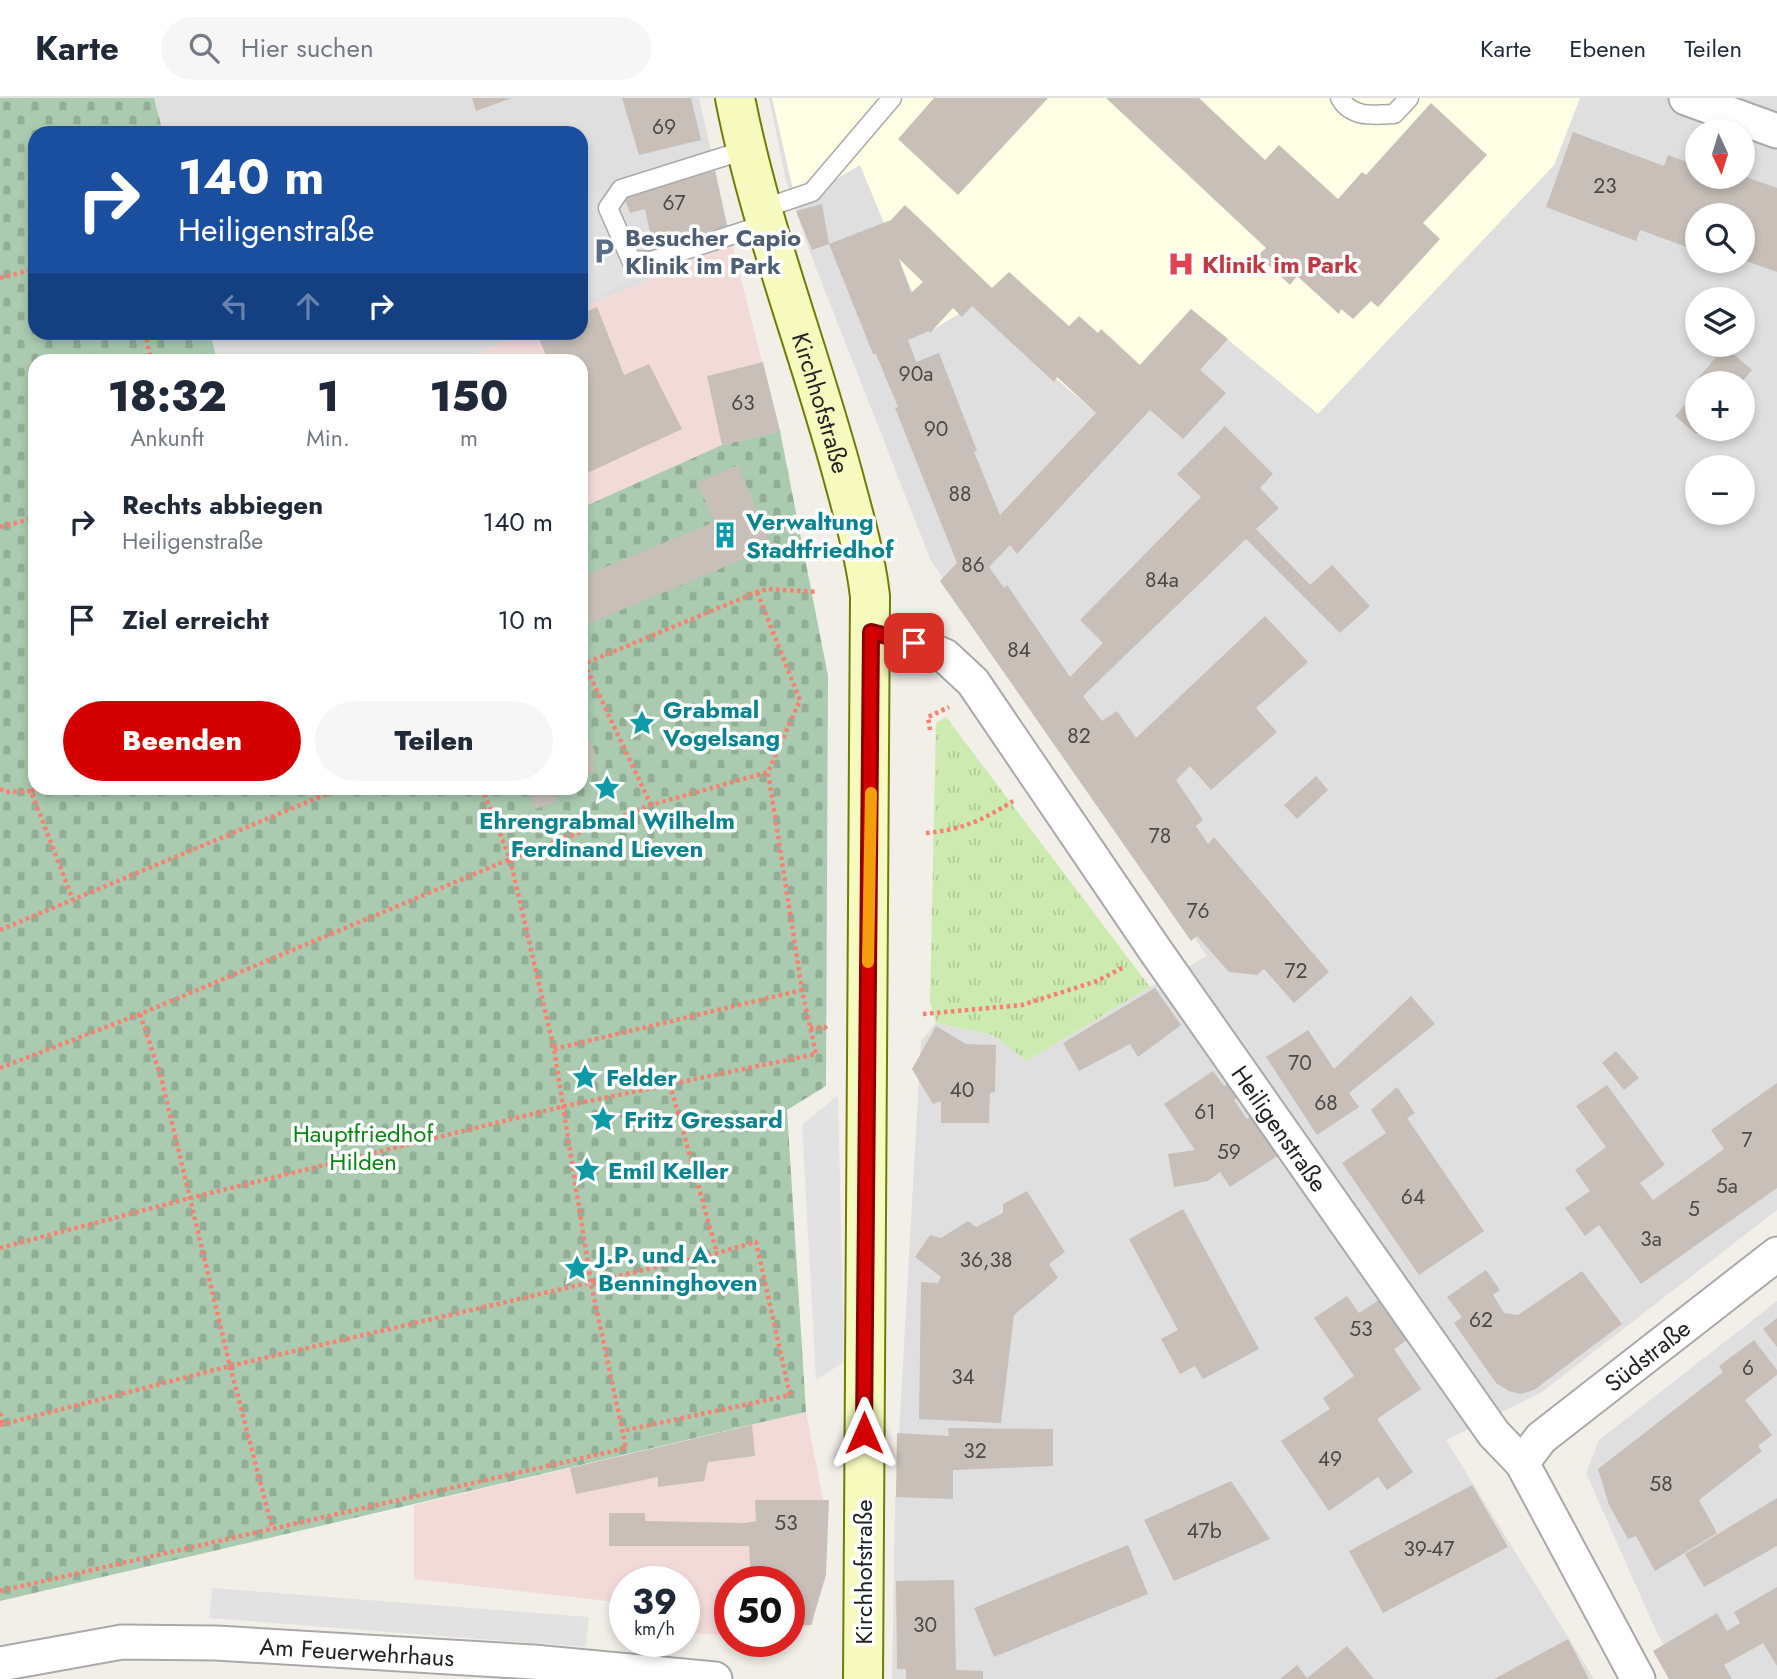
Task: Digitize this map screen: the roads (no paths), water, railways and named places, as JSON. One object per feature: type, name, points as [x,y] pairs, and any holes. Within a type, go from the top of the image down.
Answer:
[{"type":"main road","name":"Kirchhofstraße","points":[[735,98],[764,216],[829,426],[865,559],[870,596],[863,1679]]},
{"type":"street","points":[[1686,98],[1777,131]]},
{"type":"street","name":"Heiligenstraße","points":[[871,632],[914,643],[944,656],[973,682],[1163,961],[1494,1434],[1522,1463],[1638,1679]]},
{"type":"street","name":"Südstraße","points":[[1522,1463],[1541,1438],[1777,1254]]},
{"type":"street","name":"Am Feuerwehrhaus","points":[[0,1664],[122,1642],[216,1643],[533,1671],[716,1679]]},
{"type":"lane","points":[[746,150],[621,189],[608,208],[631,260],[650,261],[764,216],[812,192],[892,98]]},
{"type":"lane","points":[[1339,98],[1345,107],[1367,116],[1394,114],[1409,98]]},
{"type":"place","name":"Besucher Capio Klinik im Park","points":[[604,251]]},
{"type":"place","name":"Klinik im Park","points":[[1181,264]]},
{"type":"place","name":"Verwaltung Stadtfriedhof","points":[[725,535]]},
{"type":"place","name":"Grabmal Vogelsang","points":[[642,723]]},
{"type":"place","name":"Ehrengrabmal Wilhelm Ferdinand Lieven","points":[[607,788]]},
{"type":"place","name":"Felder","points":[[585,1077]]},
{"type":"place","name":"Fritz Gressard","points":[[603,1119]]},
{"type":"place","name":"Emil Keller","points":[[587,1170]]},
{"type":"place","name":"J.P. und A. Benninghoven","points":[[577,1268]]},
{"type":"park label","name":"Hauptfriedhof Hilden","points":[[363,1147]]}]
